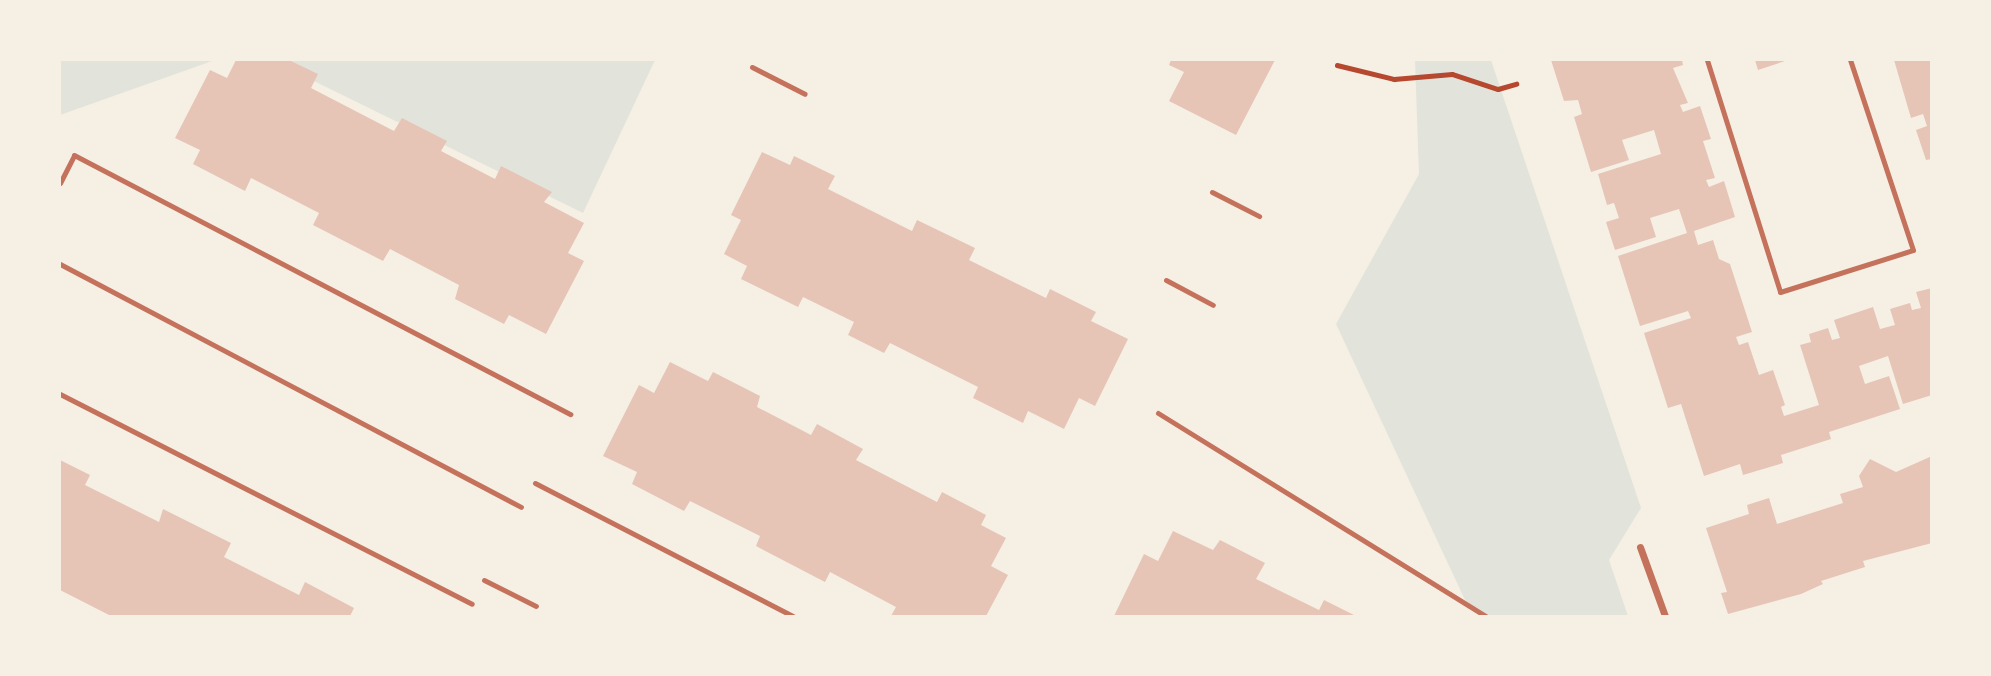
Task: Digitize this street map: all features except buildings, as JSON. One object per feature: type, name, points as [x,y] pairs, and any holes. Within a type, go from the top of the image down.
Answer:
[{"type":"street","points":[[1640,547],[1665,617]]},
{"type":"lane","points":[[1707,60],[1780,292],[1913,250],[1850,60]]},
{"type":"lane","points":[[752,67],[805,94]]},
{"type":"lane","points":[[60,183],[74,155],[570,414]]},
{"type":"lane","points":[[1212,192],[1259,216]]},
{"type":"lane","points":[[60,264],[522,508]]},
{"type":"lane","points":[[1166,280],[1213,305]]},
{"type":"lane","points":[[60,394],[472,604]]},
{"type":"lane","points":[[1158,413],[1486,617]]},
{"type":"lane","points":[[535,483],[793,617]]},
{"type":"lane","points":[[484,580],[536,606]]},
{"type":"path","points":[[1337,65],[1394,79],[1452,74],[1498,89],[1516,85]]},
{"type":"shaded area","points":[[60,60],[215,60],[60,115]]},
{"type":"shaded area","points":[[271,60],[655,60],[583,213]]},
{"type":"shaded area","points":[[1415,60],[1491,60],[1641,508],[1609,560],[1628,616],[1483,616],[1465,600],[1336,324],[1419,174]]}]
